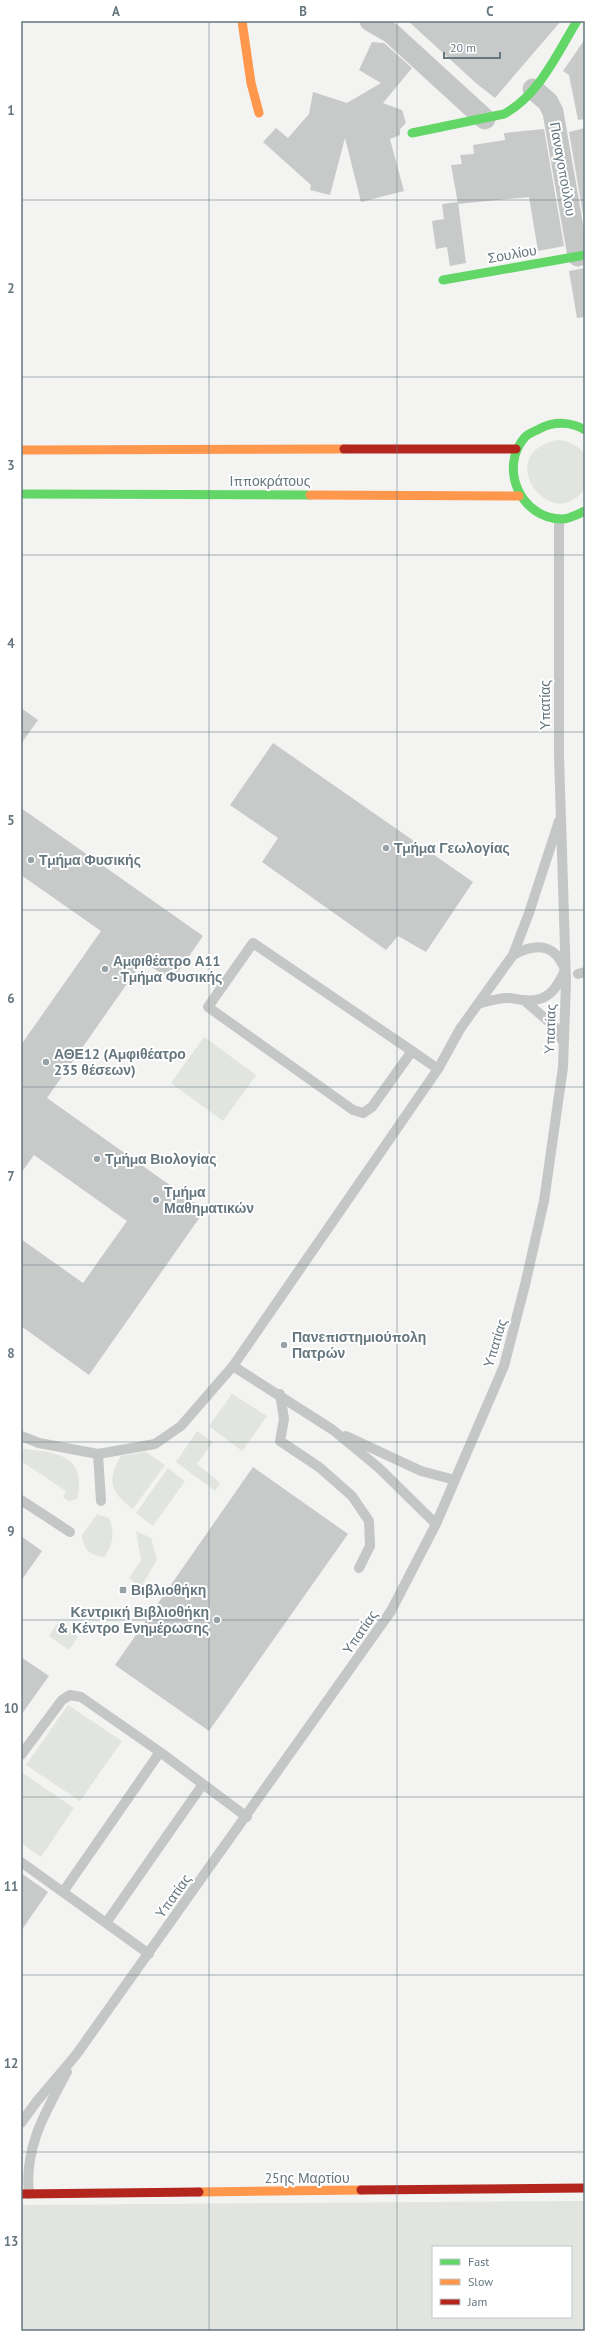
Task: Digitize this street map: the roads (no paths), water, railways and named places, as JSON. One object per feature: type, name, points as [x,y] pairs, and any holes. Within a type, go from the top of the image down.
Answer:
[{"type":"street","points":[[242,21],[252,83],[259,113]]},
{"type":"street","points":[[370,21],[391,33],[485,119]]},
{"type":"street","points":[[412,133],[485,119],[515,109],[533,89],[577,21]]},
{"type":"street","name":"Παναγοπούλου","points":[[533,89],[548,102],[553,112],[581,255]]},
{"type":"street","name":"Σουλίου","points":[[443,280],[581,255]]},
{"type":"street","points":[[585,430],[567,424],[552,423],[540,426],[532,431],[516,449],[511,472],[518,496],[536,513],[559,520],[569,519],[585,512]]},
{"type":"street","points":[[21,450],[516,449]]},
{"type":"street","name":"Ιπποκράτους","points":[[21,494],[518,496]]},
{"type":"street","name":"25ης Μαρτίου","points":[[25,2194],[585,2188]]},
{"type":"lane","name":"Υπατίας","points":[[21,2123],[76,2055],[149,1954],[391,1611],[436,1524],[504,1366],[525,1285],[544,1201],[563,1067],[565,970],[561,812],[559,520]]},
{"type":"lane","points":[[21,1436],[39,1443],[98,1454],[155,1444],[181,1426],[233,1366],[438,1069],[460,1029],[513,955],[529,913],[561,812]]},
{"type":"lane","points":[[412,1051],[372,1107],[363,1112],[353,1110],[208,1007],[253,943],[412,1051],[438,1069]]},
{"type":"lane","points":[[478,1004],[494,998],[525,1000],[544,998],[553,993],[565,970],[560,958],[552,951],[539,947],[527,948],[513,955]]},
{"type":"lane","points":[[525,1000],[554,1027],[564,1044]]},
{"type":"lane","points":[[233,1366],[280,1394],[333,1430],[379,1468],[436,1524]]},
{"type":"lane","points":[[280,1394],[284,1419],[280,1441],[319,1467],[346,1491],[369,1520],[370,1546],[359,1568]]},
{"type":"lane","points":[[333,1430],[421,1471],[455,1480]]},
{"type":"lane","points":[[98,1454],[101,1501]]},
{"type":"lane","points":[[21,1500],[70,1532]]},
{"type":"lane","points":[[21,1756],[62,1700],[70,1695],[81,1697],[160,1752],[247,1817]]},
{"type":"lane","points":[[63,1892],[160,1752]]},
{"type":"lane","points":[[106,1923],[203,1784]]},
{"type":"lane","points":[[21,1862],[149,1954]]},
{"type":"lane","name":"Υπατίας","points":[[25,2194],[27,2173],[37,2133],[76,2055]]},
{"type":"place","name":"Τμήμα Γεωλογίας","points":[[386,848]]},
{"type":"place","name":"Τμήμα Φυσικής","points":[[31,860]]},
{"type":"place","name":"Αμφιθέατρο Α11 - Τμήμα Φυσικής","points":[[105,969]]},
{"type":"place","name":"ΑΘΕ12 (Αμφιθέατρο 235 θέσεων)","points":[[46,1062]]},
{"type":"place","name":"Τμήμα Βιολογίας","points":[[97,1159]]},
{"type":"place","name":"Τμήμα Μαθηματικών","points":[[156,1200]]},
{"type":"place","name":"Πανεπιστημιούπολη Πατρών","points":[[284,1345]]},
{"type":"place","name":"Βιβλιοθήκη","points":[[123,1590]]},
{"type":"place","name":"Κεντρική Βιβλιοθήκη & Κέντρο Ενημέρωσης","points":[[217,1620]]}]
